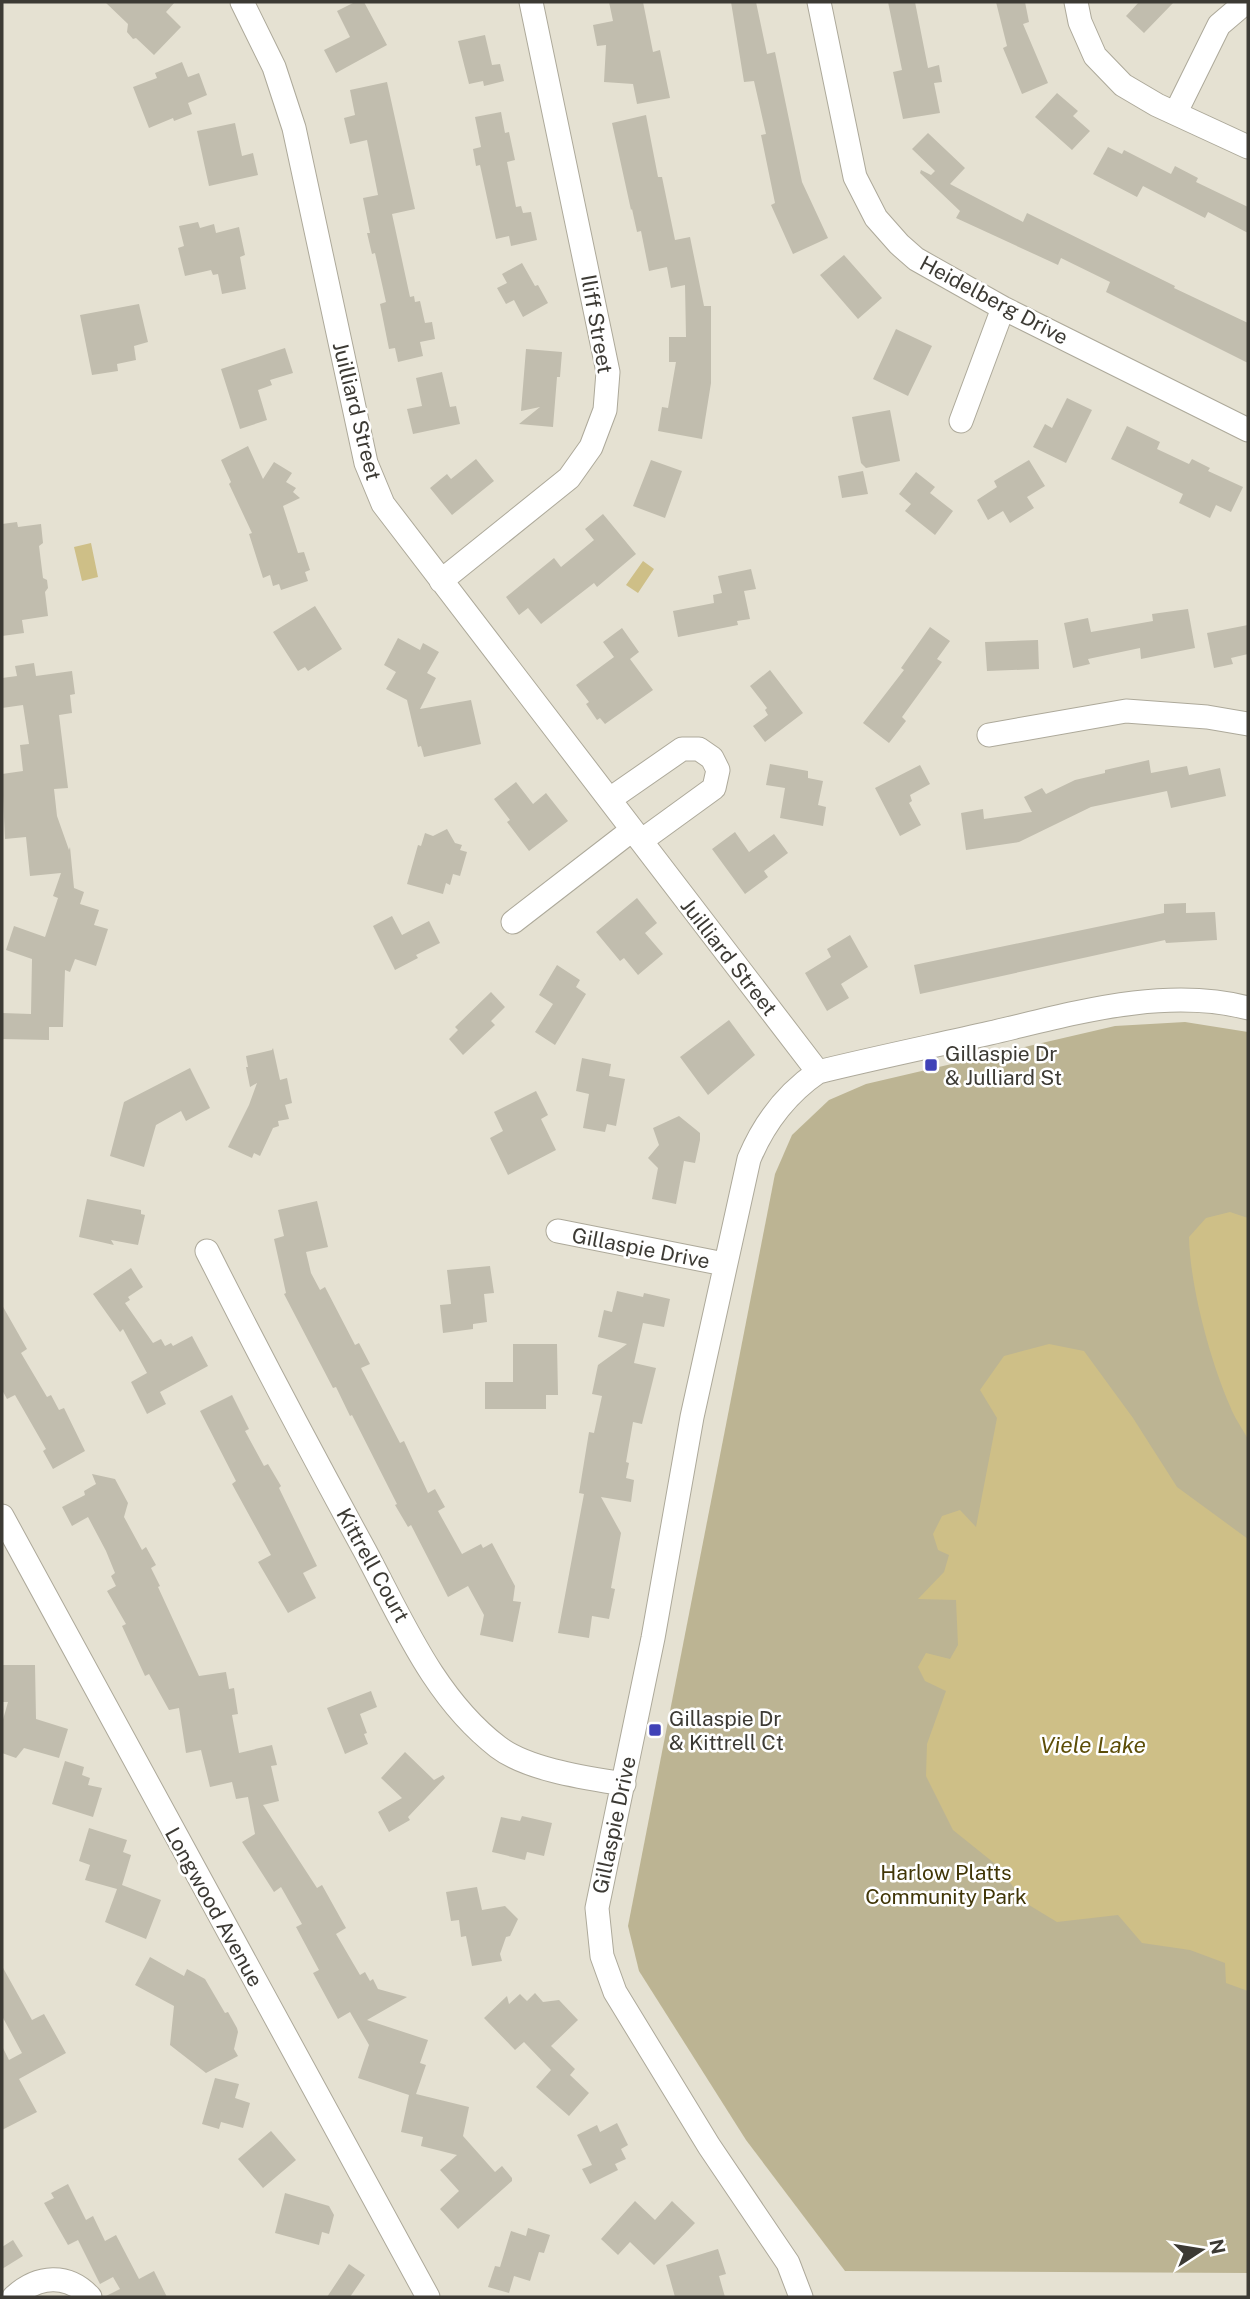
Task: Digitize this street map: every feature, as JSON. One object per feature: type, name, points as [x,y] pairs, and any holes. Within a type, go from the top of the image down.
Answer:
[{"type":"street","name":"Iliff Street","points":[[441,580],[564,484],[591,447],[605,410],[608,372],[531,2]]},
{"type":"street","name":"Heidelberg Drive","points":[[819,2],[855,177],[876,218],[898,244],[916,259],[1003,308],[1248,430]]},
{"type":"street","points":[[1076,2],[1080,23],[1095,55],[1123,85],[1157,105],[1248,147]]},
{"type":"street","points":[[1176,112],[1219,24],[1246,2]]},
{"type":"street","name":"Juilliard Street","points":[[249,4],[294,128],[366,463],[383,504],[818,1072]]},
{"type":"street","points":[[961,421],[1003,308]]},
{"type":"street","points":[[989,735],[1126,711],[1207,717],[1248,724]]},
{"type":"street","points":[[513,922],[636,836],[714,788],[718,769],[712,758],[699,749],[682,749],[610,799]]},
{"type":"street","name":"Gillaspie Drive","points":[[801,2297],[788,2263],[709,2146],[615,1992],[602,1956],[597,1908],[654,1631],[692,1417],[749,1159],[767,1123],[797,1086],[818,1072],[1069,1015],[1134,1003],[1196,1000],[1248,1008]]},
{"type":"street","name":"Gillaspie Drive","points":[[558,1231],[724,1264]]},
{"type":"street","name":"Kittrell Court","points":[[207,1251],[274,1384],[433,1676],[458,1710],[499,1748],[522,1760],[572,1776],[624,1784]]},
{"type":"street","name":"Longwood Avenue","points":[[2,1516],[428,2297]]},
{"type":"street","points":[[14,2297],[31,2286],[67,2280],[90,2297]]},
{"type":"green space","name":"Harlow Platts Community Park","points":[[1185,1022],[1248,1032],[1248,2273],[845,2271],[746,2140],[639,1971],[628,1926],[775,1174],[792,1135],[829,1100],[866,1084],[1115,1026]]},
{"type":"water","points":[[91,543],[98,577],[82,581],[74,547]]},
{"type":"water","points":[[643,561],[654,569],[638,593],[626,585]]},
{"type":"water","points":[[1230,1212],[1248,1218],[1248,1439],[1232,1410],[1215,1367],[1202,1323],[1190,1256],[1189,1237],[1206,1218]]},
{"type":"water","name":"Viele Lake","points":[[1049,1344],[1084,1351],[1133,1418],[1177,1487],[1248,1539],[1248,1991],[1226,1983],[1225,1963],[1190,1950],[1142,1943],[1118,1915],[1057,1922],[1024,1902],[999,1867],[953,1830],[926,1776],[927,1744],[946,1691],[925,1681],[918,1667],[926,1653],[950,1659],[958,1645],[956,1600],[918,1599],[944,1572],[949,1555],[938,1550],[933,1534],[942,1516],[960,1510],[976,1527],[997,1418],[980,1390],[1004,1356]]},
{"type":"building","points":[[105,2],[175,2],[166,12],[181,27],[154,55],[136,38],[133,39],[127,32],[128,24]]},
{"type":"building","points":[[355,2],[364,2],[387,45],[336,73],[324,50],[350,37],[337,11]]},
{"type":"building","points":[[609,2],[643,2],[653,52],[660,50],[670,98],[637,104],[633,84],[604,82],[606,45],[597,46],[593,25],[613,21]]},
{"type":"building","points":[[731,2],[756,2],[767,54],[775,52],[802,182],[828,238],[793,254],[771,205],[775,203],[761,135],[766,134],[754,81],[744,82]]},
{"type":"building","points":[[888,2],[915,2],[928,68],[939,65],[942,82],[934,83],[940,113],[903,119],[893,72],[902,70]]},
{"type":"building","points":[[996,2],[1025,2],[1029,22],[1023,24],[1048,83],[1022,94],[1003,48],[1007,46]]},
{"type":"building","points":[[1139,2],[1174,2],[1144,33],[1126,16]]},
{"type":"building","points":[[485,35],[492,65],[500,64],[504,81],[484,86],[483,81],[469,84],[458,41]]},
{"type":"building","points":[[182,62],[188,77],[199,73],[207,95],[188,103],[192,114],[149,128],[133,87],[157,78],[155,73]]},
{"type":"building","points":[[387,82],[415,209],[392,214],[410,297],[414,296],[415,302],[420,301],[425,323],[432,322],[435,339],[420,342],[423,356],[398,362],[395,348],[389,349],[380,304],[386,302],[375,253],[372,254],[367,233],[370,233],[363,198],[378,195],[367,140],[350,144],[344,118],[355,115],[350,90]]},
{"type":"building","points":[[1057,93],[1078,111],[1073,116],[1090,131],[1072,150],[1035,117]]},
{"type":"building","points":[[501,112],[515,160],[507,162],[516,207],[521,206],[523,213],[531,212],[537,240],[511,246],[509,236],[496,239],[480,165],[476,166],[473,149],[481,147],[475,117]]},
{"type":"building","points":[[646,115],[658,177],[662,177],[675,240],[690,237],[704,306],[711,306],[711,383],[702,439],[658,431],[662,407],[668,408],[676,362],[669,362],[669,337],[686,337],[685,285],[671,288],[667,267],[649,271],[641,231],[637,232],[631,210],[612,123]]},
{"type":"building","points":[[235,123],[242,156],[253,153],[258,175],[209,186],[197,131]]},
{"type":"building","points":[[928,133],[965,168],[950,184],[1023,222],[1027,213],[1248,323],[1248,363],[1106,292],[1110,282],[1061,258],[1058,265],[956,218],[960,211],[920,173],[921,170],[931,175],[935,171],[912,149]]},
{"type":"building","points":[[1108,147],[1122,154],[1124,150],[1171,174],[1175,166],[1198,178],[1196,182],[1248,207],[1248,233],[1208,212],[1205,218],[1143,186],[1137,197],[1093,174]]},
{"type":"building","points":[[198,222],[200,228],[214,224],[216,233],[239,227],[245,255],[240,257],[246,289],[222,294],[218,274],[213,275],[211,270],[185,276],[178,248],[184,246],[179,226]]},
{"type":"building","points":[[844,255],[882,298],[858,319],[820,275]]},
{"type":"building","points":[[522,263],[548,303],[523,317],[514,300],[506,304],[497,288],[507,283],[502,274]]},
{"type":"building","points":[[139,304],[148,342],[134,346],[136,360],[117,364],[118,371],[92,375],[80,315]]},
{"type":"building","points":[[896,329],[932,346],[908,396],[873,379]]},
{"type":"building","points":[[285,348],[293,373],[270,380],[272,385],[258,390],[267,420],[240,429],[221,369]]},
{"type":"building","points":[[526,349],[562,352],[553,427],[519,424],[540,407],[521,411]]},
{"type":"building","points":[[442,372],[450,407],[456,406],[460,424],[413,434],[407,409],[422,406],[416,378]]},
{"type":"building","points":[[1067,398],[1092,410],[1066,463],[1033,447],[1045,424],[1052,428]]},
{"type":"building","points":[[890,410],[900,461],[866,468],[861,463],[852,417]]},
{"type":"building","points":[[1127,426],[1160,442],[1157,449],[1189,464],[1192,459],[1210,468],[1208,471],[1243,487],[1231,512],[1216,505],[1210,518],[1179,503],[1183,494],[1111,459]]},
{"type":"building","points":[[248,446],[263,479],[274,462],[292,473],[286,482],[296,488],[293,492],[300,498],[283,506],[298,553],[304,552],[310,570],[305,572],[308,581],[281,590],[279,584],[273,586],[270,575],[263,578],[249,534],[252,533],[221,460]]},
{"type":"building","points":[[476,459],[494,481],[452,515],[430,488],[447,474],[451,479]]},
{"type":"building","points":[[651,460],[682,471],[665,518],[633,506]]},
{"type":"building","points":[[1029,460],[1045,486],[1027,497],[1034,508],[1010,523],[1003,511],[988,520],[977,500],[997,487],[994,481]]},
{"type":"building","points":[[863,471],[868,494],[842,498],[838,476]]},
{"type":"building","points":[[916,472],[935,487],[930,493],[953,511],[935,535],[905,511],[911,504],[899,494]]},
{"type":"building","points":[[603,514],[636,554],[597,587],[594,583],[541,624],[528,608],[519,615],[506,597],[554,558],[561,567],[594,540],[585,529]]},
{"type":"building","points":[[17,522],[18,527],[41,524],[43,543],[39,546],[43,578],[47,580],[48,588],[45,592],[48,616],[22,620],[24,633],[2,636],[2,524]]},
{"type":"building","points":[[751,569],[756,589],[744,591],[750,619],[737,621],[738,625],[678,637],[673,611],[714,603],[713,595],[722,593],[718,576]]},
{"type":"building","points":[[315,606],[342,649],[308,671],[305,667],[298,671],[273,632]]},
{"type":"building","points":[[1188,609],[1195,648],[1141,659],[1140,648],[1088,659],[1090,664],[1073,668],[1064,623],[1088,618],[1091,632],[1153,621],[1152,614]]},
{"type":"building","points":[[1248,625],[1248,654],[1231,658],[1233,664],[1214,668],[1207,633]]},
{"type":"building","points":[[930,627],[950,641],[937,659],[942,662],[902,717],[906,721],[889,743],[863,723],[904,670],[901,668]]},
{"type":"building","points":[[622,628],[639,652],[630,659],[653,690],[605,724],[600,718],[597,720],[586,704],[589,702],[576,685],[614,657],[603,642]]},
{"type":"building","points":[[398,638],[420,650],[423,643],[439,652],[427,673],[436,678],[420,709],[471,700],[481,744],[424,757],[421,746],[418,747],[407,700],[386,689],[396,672],[384,665]]},
{"type":"building","points":[[1038,640],[1039,669],[987,671],[985,642]]},
{"type":"building","points":[[34,663],[36,676],[72,671],[75,694],[70,695],[72,713],[59,715],[68,788],[54,789],[57,816],[69,850],[70,847],[74,888],[84,892],[80,904],[99,910],[94,925],[108,929],[96,966],[75,959],[70,972],[65,970],[63,1027],[49,1027],[49,1040],[2,1039],[2,1013],[31,1014],[32,959],[6,950],[14,926],[45,937],[58,898],[53,896],[61,873],[30,876],[26,837],[5,839],[2,774],[23,771],[20,745],[29,744],[23,705],[2,708],[2,678],[17,676],[15,666]]},
{"type":"building","points":[[770,670],[803,713],[765,742],[753,726],[768,715],[765,710],[767,708],[750,686]]},
{"type":"building","points":[[1149,760],[1151,773],[1187,766],[1189,775],[1220,768],[1226,796],[1171,808],[1167,791],[1091,807],[1019,842],[966,850],[961,813],[983,809],[984,819],[1032,812],[1024,797],[1042,788],[1046,794],[1075,780],[1105,773],[1105,770]]},
{"type":"building","points":[[770,764],[808,771],[808,778],[823,781],[818,805],[826,807],[823,826],[780,818],[785,788],[766,785]]},
{"type":"building","points":[[920,765],[930,784],[910,795],[912,801],[909,803],[921,825],[900,836],[875,788]]},
{"type":"building","points":[[516,782],[533,804],[546,793],[568,821],[529,851],[494,799]]},
{"type":"building","points":[[447,829],[455,843],[462,845],[460,850],[467,852],[460,876],[453,874],[450,885],[446,883],[443,894],[407,884],[418,845],[421,846],[425,833],[433,836]]},
{"type":"building","points":[[735,832],[749,852],[774,834],[788,853],[764,871],[768,877],[745,894],[712,849]]},
{"type":"building","points":[[637,898],[657,923],[645,933],[663,954],[638,975],[624,958],[620,961],[596,932]]},
{"type":"building","points":[[1186,903],[1186,913],[1215,912],[1217,940],[1166,943],[1165,940],[920,994],[914,965],[1164,913],[1164,904]]},
{"type":"building","points":[[392,916],[402,935],[429,921],[440,943],[395,970],[373,926]]},
{"type":"building","points":[[850,935],[868,967],[841,984],[849,998],[827,1011],[805,973],[831,957],[827,949]]},
{"type":"building","points":[[557,965],[580,980],[576,987],[586,994],[555,1045],[535,1032],[553,1004],[539,995]]},
{"type":"building","points":[[491,992],[505,1007],[491,1021],[495,1025],[463,1055],[449,1039],[458,1030],[455,1027]]},
{"type":"building","points":[[729,1020],[755,1055],[708,1095],[680,1057]]},
{"type":"building","points":[[273,1048],[280,1080],[287,1078],[292,1103],[285,1105],[289,1119],[278,1121],[279,1126],[273,1128],[260,1156],[254,1153],[252,1158],[228,1147],[257,1083],[250,1087],[246,1056]]},
{"type":"building","points":[[582,1058],[611,1064],[609,1076],[625,1079],[616,1126],[607,1124],[605,1132],[583,1128],[589,1094],[576,1091]]},
{"type":"building","points":[[190,1068],[210,1108],[186,1121],[181,1111],[156,1125],[144,1167],[110,1156],[124,1102]]},
{"type":"building","points":[[536,1091],[548,1115],[541,1119],[556,1150],[508,1175],[490,1138],[503,1131],[494,1112]]},
{"type":"building","points":[[679,1116],[700,1133],[700,1140],[695,1163],[684,1161],[676,1204],[652,1199],[658,1168],[648,1158],[659,1145],[653,1128]]},
{"type":"building","points":[[87,1199],[141,1210],[141,1214],[145,1215],[138,1245],[111,1240],[114,1245],[79,1237]]},
{"type":"building","points":[[317,1201],[328,1247],[306,1252],[311,1273],[320,1290],[325,1287],[355,1345],[359,1343],[370,1364],[361,1368],[400,1443],[404,1441],[428,1493],[435,1489],[445,1507],[438,1511],[462,1554],[481,1544],[483,1548],[492,1543],[515,1586],[513,1601],[521,1602],[513,1642],[480,1635],[484,1615],[468,1586],[448,1597],[411,1525],[408,1527],[395,1505],[397,1504],[352,1415],[350,1416],[336,1387],[333,1388],[284,1294],[286,1293],[274,1239],[284,1236],[278,1210]]},
{"type":"building","points":[[490,1266],[494,1293],[484,1294],[487,1322],[473,1324],[473,1329],[443,1333],[440,1305],[451,1304],[447,1270]]},
{"type":"building","points":[[131,1268],[143,1287],[128,1297],[130,1300],[125,1303],[153,1343],[161,1339],[165,1346],[171,1343],[173,1346],[192,1336],[208,1366],[160,1392],[166,1404],[147,1414],[131,1382],[147,1373],[123,1329],[120,1332],[93,1294]]},
{"type":"building","points":[[617,1291],[670,1299],[664,1327],[643,1323],[634,1363],[656,1368],[642,1424],[633,1422],[626,1462],[629,1463],[626,1478],[634,1480],[631,1502],[601,1497],[621,1533],[611,1588],[615,1589],[609,1619],[592,1616],[589,1638],[558,1633],[584,1494],[579,1493],[589,1432],[594,1433],[602,1396],[592,1394],[598,1365],[627,1344],[598,1337],[604,1310],[612,1312]]},
{"type":"building","points":[[2,1305],[27,1349],[21,1353],[47,1397],[51,1395],[59,1410],[64,1408],[85,1451],[53,1469],[43,1451],[46,1449],[15,1395],[7,1399],[2,1390]]},
{"type":"building","points":[[513,1344],[557,1344],[558,1395],[546,1395],[546,1409],[485,1409],[485,1382],[513,1382]]},
{"type":"building","points":[[232,1395],[249,1429],[245,1431],[264,1466],[268,1464],[281,1486],[279,1488],[317,1566],[303,1573],[316,1598],[288,1613],[258,1562],[271,1555],[232,1484],[236,1481],[200,1411]]},
{"type":"building","points":[[92,1474],[115,1479],[128,1503],[124,1517],[142,1550],[146,1547],[156,1565],[151,1568],[160,1586],[158,1587],[199,1676],[226,1672],[229,1689],[234,1688],[238,1714],[232,1715],[239,1753],[272,1745],[277,1765],[271,1766],[279,1801],[263,1805],[317,1888],[322,1885],[346,1928],[336,1934],[360,1975],[365,1972],[370,1981],[373,1979],[378,1989],[407,1997],[367,2020],[428,2040],[420,2063],[426,2065],[416,2094],[469,2107],[463,2136],[495,2172],[502,2166],[512,2178],[512,2181],[458,2229],[440,2209],[459,2191],[440,2170],[457,2155],[421,2146],[423,2137],[401,2132],[409,2095],[358,2078],[369,2045],[350,2012],[338,2019],[313,1973],[319,1970],[296,1927],[302,1924],[281,1887],[274,1892],[242,1842],[255,1834],[248,1797],[236,1799],[232,1782],[210,1787],[201,1750],[186,1753],[179,1708],[169,1710],[149,1674],[145,1676],[122,1626],[126,1624],[107,1591],[116,1586],[111,1576],[115,1573],[106,1551],[88,1517],[72,1526],[62,1507],[85,1495],[84,1491],[96,1484]]},
{"type":"building","points":[[2,1665],[35,1665],[36,1719],[68,1729],[59,1758],[24,1748],[16,1758],[2,1753],[2,1723],[8,1702],[2,1702]]},
{"type":"building","points":[[371,1691],[377,1707],[360,1714],[368,1744],[345,1754],[327,1708]]},
{"type":"building","points":[[405,1752],[434,1780],[443,1775],[445,1778],[408,1817],[410,1820],[389,1832],[378,1812],[402,1798],[381,1778]]},
{"type":"building","points":[[65,1761],[84,1767],[82,1775],[90,1778],[88,1785],[102,1788],[93,1817],[52,1804]]},
{"type":"building","points":[[522,1816],[552,1823],[544,1856],[527,1852],[525,1860],[492,1852],[501,1817],[520,1821]]},
{"type":"building","points":[[89,1828],[127,1840],[123,1852],[131,1855],[122,1885],[161,1900],[146,1939],[105,1922],[117,1889],[85,1880],[90,1865],[79,1861]]},
{"type":"building","points":[[477,1887],[482,1910],[505,1906],[518,1919],[510,1936],[506,1937],[500,1954],[502,1961],[472,1966],[466,1936],[461,1937],[459,1920],[451,1921],[446,1892]]},
{"type":"building","points":[[150,1957],[184,1976],[187,1969],[205,1979],[237,2028],[234,2049],[238,2056],[206,2073],[170,2045],[174,2006],[135,1985]]},
{"type":"building","points":[[2,1966],[32,2020],[44,2014],[66,2053],[19,2079],[37,2112],[2,2130],[2,2046],[9,2060],[22,2053],[2,2016]]},
{"type":"building","points":[[535,1993],[543,2002],[559,2000],[578,2020],[551,2046],[575,2069],[570,2075],[589,2093],[569,2116],[536,2087],[551,2070],[524,2042],[515,2050],[484,2018],[507,1996],[509,2004],[520,1994],[527,2001]]},
{"type":"building","points":[[215,2078],[239,2084],[235,2098],[250,2103],[243,2128],[221,2122],[219,2129],[202,2124]]},
{"type":"building","points":[[617,2123],[628,2145],[621,2149],[626,2159],[615,2164],[618,2170],[590,2184],[582,2169],[592,2165],[577,2135],[597,2125],[600,2132]]},
{"type":"building","points":[[271,2131],[296,2160],[263,2188],[238,2159]]},
{"type":"building","points":[[68,2184],[86,2220],[93,2216],[105,2241],[116,2235],[139,2279],[154,2271],[167,2297],[104,2297],[120,2289],[113,2277],[100,2284],[78,2240],[68,2245],[44,2203],[54,2198],[51,2193]]},
{"type":"building","points":[[285,2193],[329,2206],[334,2215],[329,2234],[322,2232],[319,2245],[275,2233]]},
{"type":"building","points":[[635,2201],[655,2220],[672,2201],[695,2223],[654,2265],[630,2242],[618,2255],[601,2239]]},
{"type":"building","points":[[528,2228],[550,2235],[544,2253],[539,2252],[530,2281],[514,2276],[509,2293],[488,2287],[495,2266],[500,2267],[511,2231],[526,2236]]},
{"type":"building","points":[[13,2240],[23,2256],[2,2269],[2,2247]]},
{"type":"building","points":[[718,2249],[726,2274],[719,2276],[725,2297],[675,2297],[666,2265]]},
{"type":"building","points":[[349,2264],[365,2275],[350,2297],[327,2297]]},
{"type":"place","name":"Gillaspie Dr & Julliard St","points":[[931,1065]]},
{"type":"place","name":"Gillaspie Dr & Kittrell Ct","points":[[655,1730]]}]
